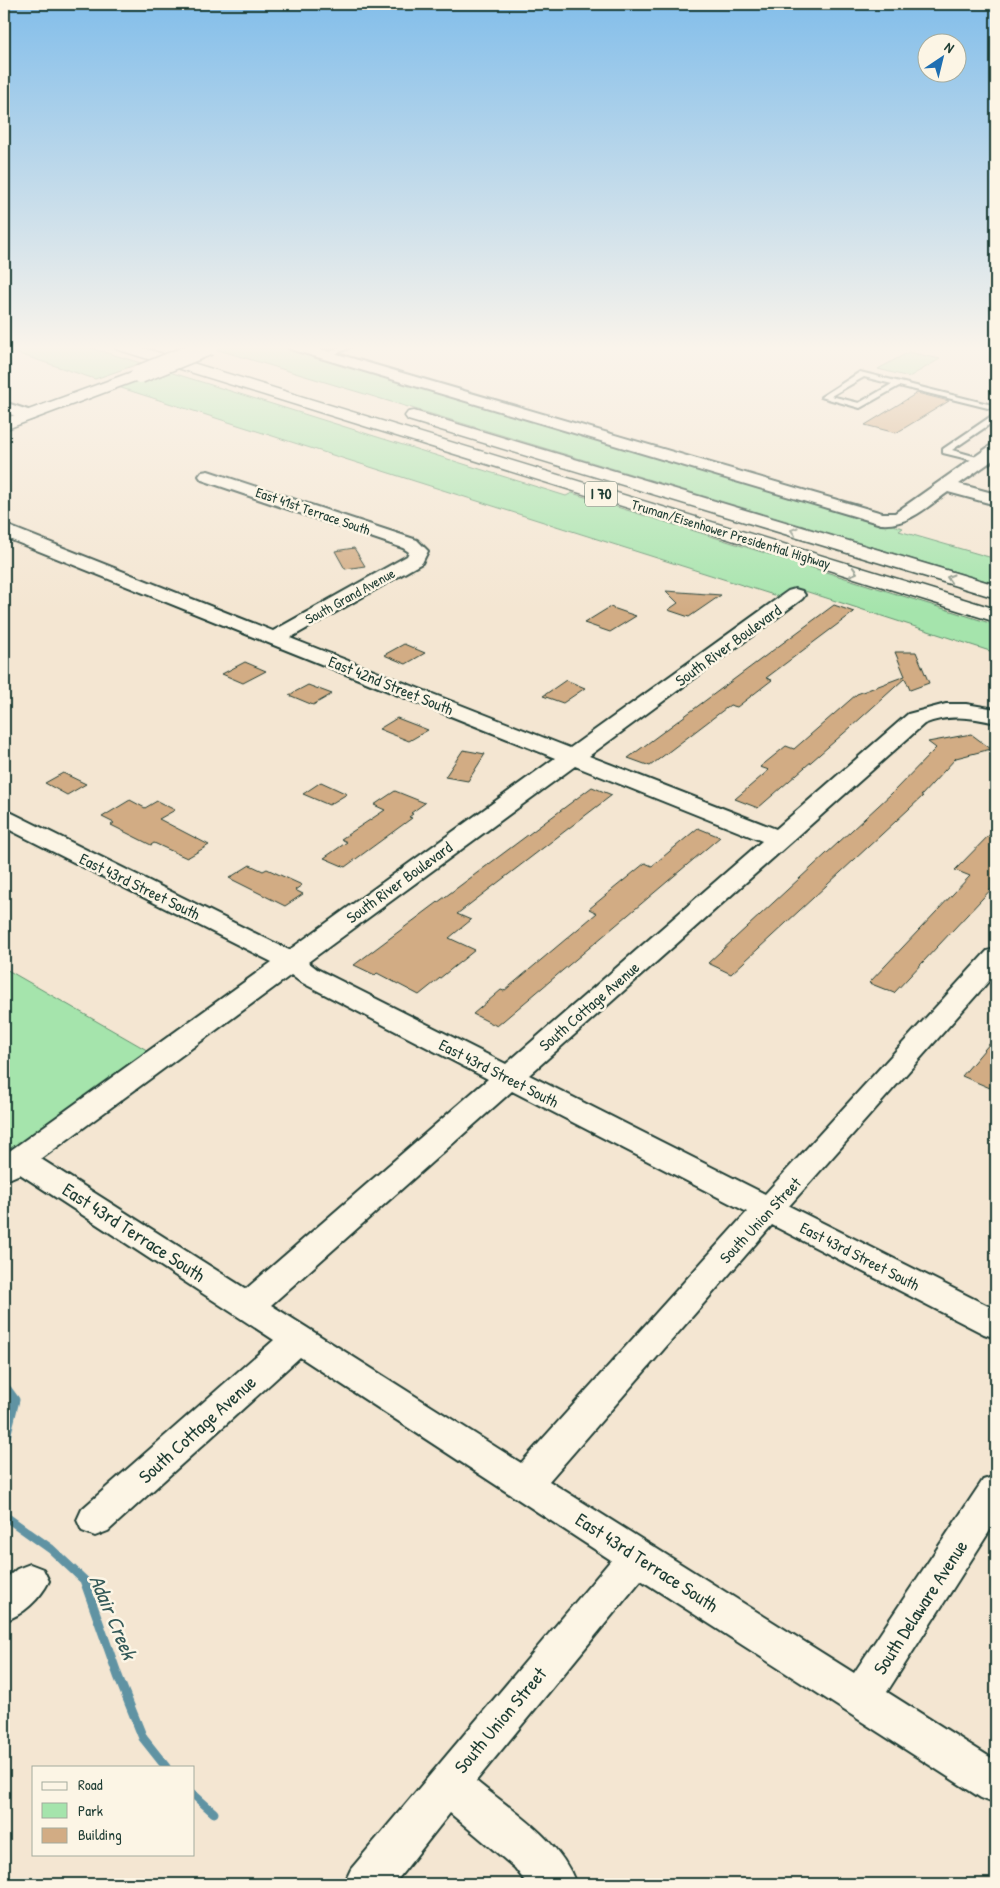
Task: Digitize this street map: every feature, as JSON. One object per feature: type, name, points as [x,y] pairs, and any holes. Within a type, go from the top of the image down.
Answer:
[{"type":"main road","name":"Truman/Eisenhower Presidential Highway","points":[[409,434],[996,616]]},
{"type":"main road","name":"Truman/Eisenhower Presidential Highway","points":[[477,434],[996,592]]},
{"type":"street","points":[[595,434],[881,518],[893,519],[901,517],[996,450]]},
{"type":"street","name":"East 41st Terrace South","points":[[208,476],[410,544],[416,549]]},
{"type":"street","points":[[946,486],[996,500]]},
{"type":"street","name":"East 42nd Street South","points":[[4,531],[779,840]]},
{"type":"street","name":"South Grand Avenue","points":[[273,639],[415,559],[419,551],[416,549]]},
{"type":"street","name":"South River Boulevard","points":[[11,1164],[795,595]]},
{"type":"street","name":"South Cottage Avenue","points":[[248,1306],[916,719],[933,712],[952,709],[970,710],[996,716]]},
{"type":"street","name":"East 43rd Street South","points":[[4,818],[290,961],[308,975],[996,1325]]},
{"type":"street","name":"South Union Street","points":[[525,1484],[768,1209],[996,957]]},
{"type":"street","name":"East 43rd Terrace South","points":[[11,1164],[248,1306],[996,1784]]},
{"type":"street","name":"South Cottage Avenue","points":[[95,1520],[298,1339]]},
{"type":"street","name":"South Delaware Avenue","points":[[861,1697],[996,1491]]},
{"type":"street","name":"South Union Street","points":[[366,1884],[637,1556]]},
{"type":"street","points":[[447,1784],[530,1853],[554,1884]]},
{"type":"lane","points":[[971,434],[946,451],[981,461]]},
{"type":"green space","points":[[267,434],[368,434],[566,496],[572,493],[996,625],[996,653],[808,592],[792,590],[783,598]]},
{"type":"green space","points":[[498,434],[583,434],[903,528],[899,531],[996,559],[996,584]]},
{"type":"green space","points":[[4,968],[152,1053],[4,1158]]},
{"type":"building","points":[[354,548],[365,566],[345,569],[335,551]]},
{"type":"building","points":[[666,591],[721,595],[689,617],[668,610],[678,603]]},
{"type":"building","points":[[834,605],[854,612],[766,678],[772,680],[737,707],[730,705],[650,766],[628,758]]},
{"type":"building","points":[[610,607],[636,616],[610,632],[584,623]]},
{"type":"building","points":[[404,644],[425,653],[406,664],[384,655]]},
{"type":"building","points":[[895,652],[916,652],[929,683],[910,690],[905,678],[758,808],[735,799],[769,770],[760,767],[786,746],[794,749],[857,694],[905,676]]},
{"type":"building","points":[[245,662],[266,671],[243,683],[222,674]]},
{"type":"building","points":[[566,680],[585,688],[563,703],[543,696]]},
{"type":"building","points":[[308,685],[332,694],[313,705],[289,695]]},
{"type":"building","points":[[397,718],[428,730],[409,741],[379,729]]},
{"type":"building","points":[[971,734],[991,749],[956,758],[921,796],[923,796],[731,974],[708,963],[891,794],[936,748],[928,742]]},
{"type":"building","points":[[463,750],[485,754],[468,781],[445,777]]},
{"type":"building","points":[[63,773],[86,784],[67,795],[45,783]]},
{"type":"building","points":[[321,782],[347,794],[329,805],[303,794]]},
{"type":"building","points":[[592,787],[612,795],[457,914],[471,920],[449,938],[475,950],[419,995],[377,973],[375,975],[354,965]]},
{"type":"building","points":[[395,791],[425,803],[411,813],[413,814],[409,817],[412,818],[345,867],[324,858],[347,842],[341,839],[385,810],[374,805]]},
{"type":"building","points":[[130,800],[145,808],[157,801],[175,810],[159,819],[209,845],[187,858],[154,843],[151,845],[111,825],[114,823],[102,817]]},
{"type":"building","points":[[698,828],[720,837],[497,1026],[473,1014],[501,990],[504,991],[597,913],[589,909],[645,863],[652,866]]},
{"type":"building","points":[[996,828],[996,884],[894,993],[869,983],[970,876],[955,870]]},
{"type":"building","points":[[250,865],[263,871],[267,869],[302,885],[295,890],[303,894],[285,906],[229,878]]},
{"type":"building","points":[[996,1036],[996,1080],[990,1088],[962,1076]]},
{"type":"waterway","name":"Adair Creek","points":[[4,1385],[15,1400],[4,1445]]},
{"type":"waterway","name":"Adair Creek","points":[[4,1503],[6,1517],[51,1549],[84,1580],[118,1676],[143,1738],[165,1766]]},
{"type":"waterway","name":"Adair Creek","points":[[195,1796],[214,1813]]}]
